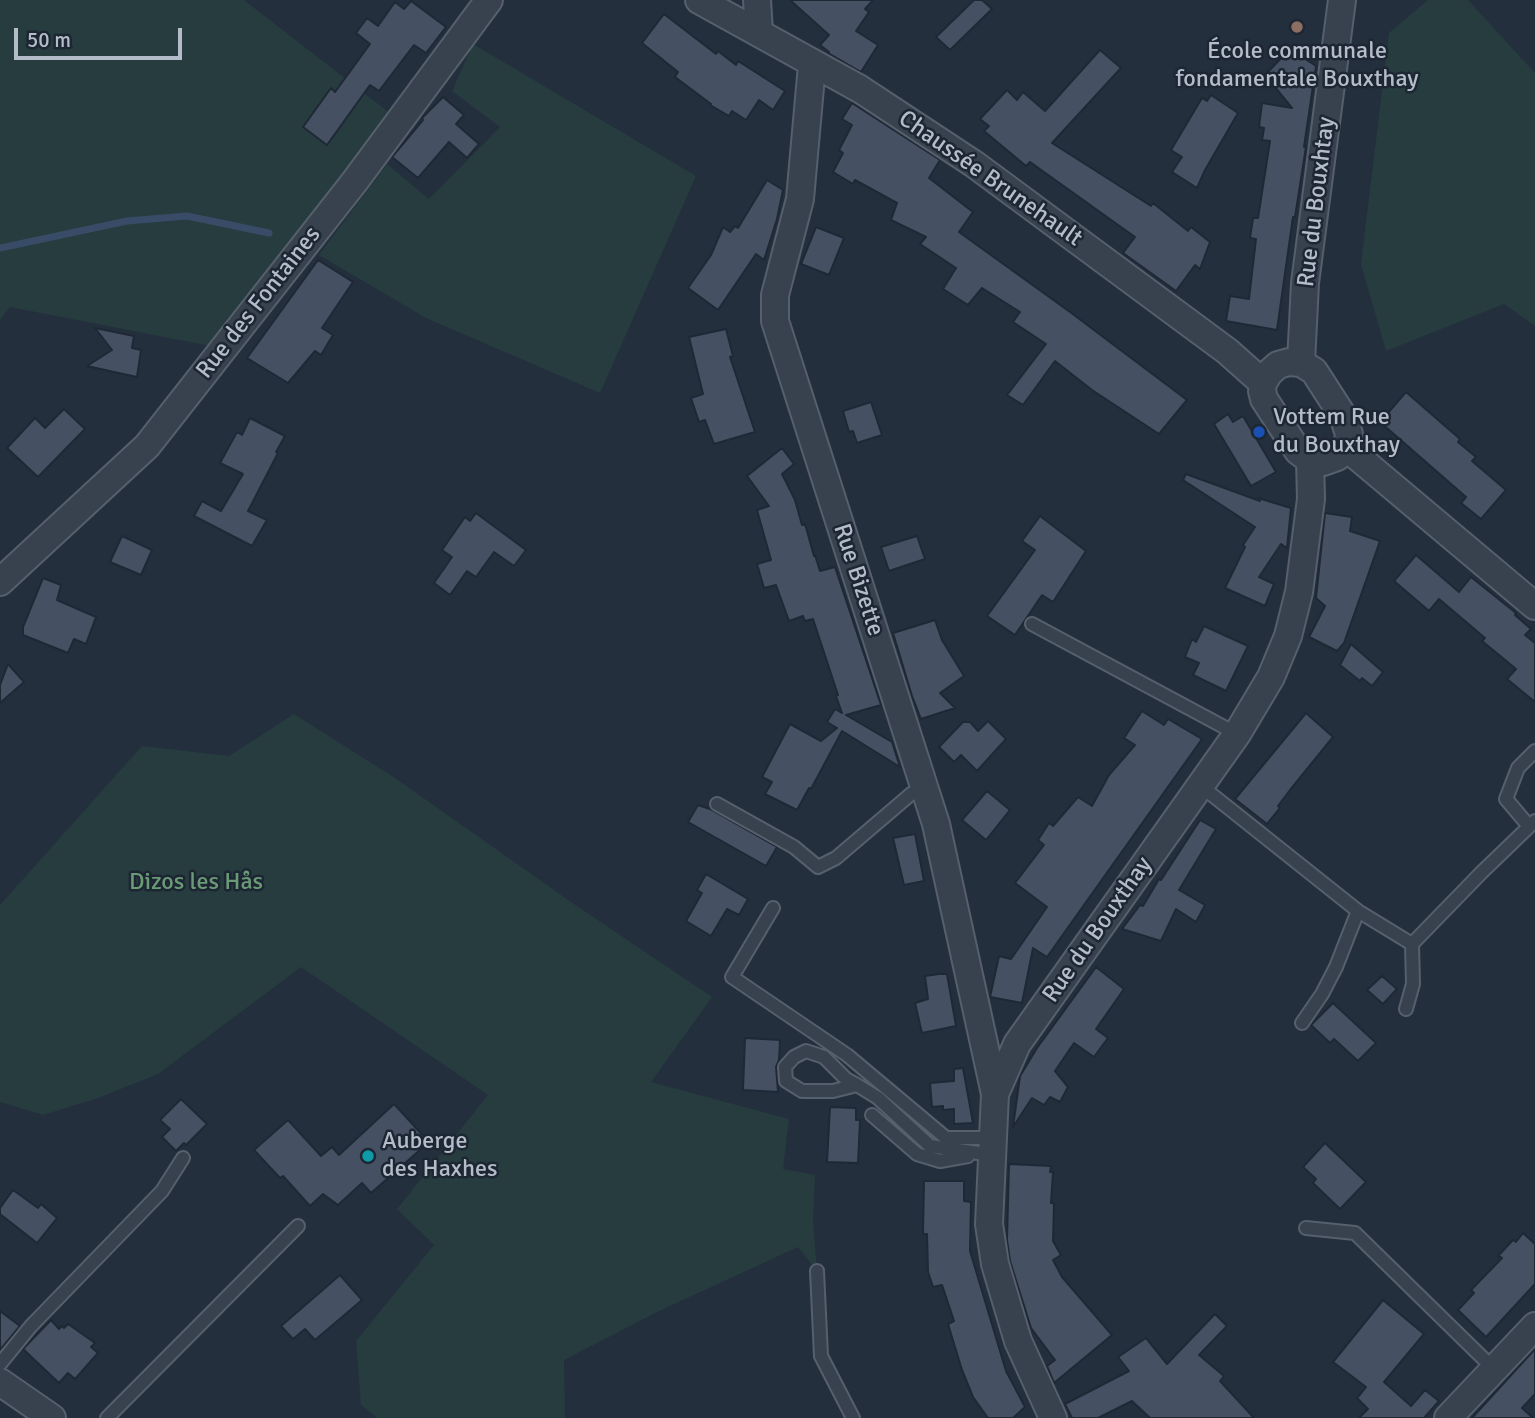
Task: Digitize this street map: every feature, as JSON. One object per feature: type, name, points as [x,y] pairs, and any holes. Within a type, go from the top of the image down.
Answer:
[{"type":"street","name":"Rue des Fontaines","points":[[0,582],[147,446],[355,181],[489,0]]},
{"type":"street","name":"Chaussée Brunehault","points":[[699,0],[759,32],[812,65],[860,89],[974,164],[1227,351],[1263,383],[1264,399],[1298,451],[1310,460]]},
{"type":"street","points":[[757,0],[759,32]]},
{"type":"street","name":"Rue du Bouxhtay","points":[[1301,363],[1305,283],[1342,0]]},
{"type":"street","name":"Rue Bizette","points":[[812,65],[800,199],[775,295],[775,321],[936,824],[995,1094]]},
{"type":"street","points":[[1263,383],[1278,365],[1301,363],[1314,371],[1343,416],[1349,434],[1347,447],[1337,457],[1323,462],[1310,460]]},
{"type":"street","points":[[1347,447],[1535,606]]},
{"type":"street","name":"Rue du Bouxthay","points":[[1050,1417],[1018,1341],[995,1264],[989,1224],[988,1149],[995,1094],[1017,1044],[1237,734],[1271,677],[1288,636],[1299,592],[1311,499],[1310,460]]},
{"type":"street","points":[[1448,1418],[1535,1325]]},
{"type":"street","points":[[0,1382],[52,1418]]},
{"type":"lane","points":[[1032,624],[1237,734]]},
{"type":"lane","points":[[1406,1009],[1413,984],[1412,944],[1532,823],[1506,799],[1518,768],[1535,751]]},
{"type":"lane","points":[[718,804],[794,847],[818,867],[836,858],[924,786]]},
{"type":"lane","points":[[1201,786],[1359,911],[1412,944]]},
{"type":"lane","points":[[773,908],[732,977],[847,1055],[946,1138],[988,1149]]},
{"type":"lane","points":[[1303,1023],[1332,976],[1359,911]]},
{"type":"lane","points":[[857,1086],[833,1091],[802,1091],[786,1081],[785,1067],[794,1057],[806,1051],[824,1057],[846,1079],[878,1098],[930,1146],[988,1149]]},
{"type":"lane","points":[[872,1115],[918,1154],[940,1161],[988,1149]]},
{"type":"lane","points":[[0,1364],[31,1326],[162,1191],[183,1158]]},
{"type":"lane","points":[[107,1418],[298,1226]]},
{"type":"lane","points":[[1306,1228],[1355,1233],[1494,1370]]},
{"type":"lane","points":[[817,1271],[821,1356],[853,1418]]},
{"type":"green space","points":[[0,0],[244,0],[391,114],[221,348],[10,307],[0,320]]},
{"type":"green space","points":[[1428,0],[1468,0],[1535,73],[1535,326],[1504,304],[1386,351],[1361,264],[1389,33]]},
{"type":"green space","points":[[473,44],[696,176],[600,393],[426,318],[319,255],[387,164],[429,199],[500,127],[452,91]]},
{"type":"green space","name":"Dizos les Hås","points":[[294,714],[395,778],[712,997],[651,1082],[789,1119],[783,1169],[815,1175],[813,1220],[817,1271],[798,1247],[659,1311],[564,1360],[565,1418],[377,1418],[361,1405],[356,1341],[434,1245],[397,1209],[488,1095],[301,967],[158,1074],[98,1098],[43,1115],[0,1102],[0,905],[142,746],[229,756]]},
{"type":"building","points":[[790,0],[873,0],[865,9],[869,12],[856,31],[878,45],[861,72],[828,53],[820,45],[829,35]]},
{"type":"building","points":[[974,0],[982,0],[992,9],[950,50],[936,37]]},
{"type":"building","points":[[411,1],[446,27],[426,53],[414,45],[379,91],[370,85],[327,145],[303,127],[331,88],[335,92],[370,44],[356,33],[367,18],[378,26],[395,2],[404,9]]},
{"type":"building","points":[[664,14],[716,54],[718,51],[736,65],[738,61],[785,91],[773,110],[759,100],[746,120],[732,111],[729,116],[710,105],[675,77],[678,72],[642,43]]},
{"type":"building","points":[[1290,49],[1316,66],[1277,330],[1226,321],[1230,296],[1249,299],[1256,239],[1250,238],[1253,218],[1258,218],[1270,141],[1262,140],[1264,128],[1259,127],[1262,103],[1292,108],[1265,75]]},
{"type":"building","points":[[1100,50],[1121,68],[1052,143],[1151,206],[1153,203],[1188,231],[1191,227],[1210,242],[1200,269],[1195,265],[1176,291],[1123,253],[1135,237],[1030,162],[1026,166],[984,131],[989,126],[980,119],[1007,90],[1017,100],[1023,92],[1045,111]]},
{"type":"building","points":[[1211,95],[1238,113],[1197,188],[1172,172],[1182,157],[1171,150],[1202,98],[1207,101]]},
{"type":"building","points":[[443,97],[464,115],[456,124],[479,144],[467,158],[449,142],[418,178],[392,157],[422,118]]},
{"type":"building","points":[[852,103],[940,160],[929,178],[973,212],[959,232],[1187,400],[1159,434],[1092,390],[1055,361],[1023,405],[1007,395],[1046,344],[1013,322],[1020,312],[982,288],[968,305],[943,289],[956,268],[920,244],[926,237],[891,220],[897,203],[855,180],[853,184],[833,172],[843,153],[839,150],[852,125],[842,119]]},
{"type":"building","points":[[767,180],[783,190],[764,260],[756,254],[718,310],[688,288],[711,255],[723,227],[730,232],[735,226],[738,228]]},
{"type":"building","points":[[816,227],[844,238],[829,275],[801,264]]},
{"type":"building","points":[[318,260],[353,282],[322,328],[333,335],[321,355],[315,351],[288,383],[247,358]]},
{"type":"building","points":[[95,328],[134,336],[132,348],[141,350],[137,377],[87,366],[112,350]]},
{"type":"building","points":[[726,329],[733,356],[730,357],[755,432],[714,444],[705,420],[699,422],[691,398],[703,394],[689,337]]},
{"type":"building","points":[[1406,392],[1460,439],[1458,442],[1476,457],[1472,461],[1506,490],[1481,519],[1461,503],[1466,497],[1380,422]]},
{"type":"building","points":[[871,402],[882,435],[857,443],[853,431],[849,432],[843,411]]},
{"type":"building","points":[[64,409],[85,429],[38,477],[7,448],[35,418],[45,428]]},
{"type":"building","points":[[1228,414],[1233,422],[1243,416],[1276,472],[1251,486],[1214,424]]},
{"type":"building","points":[[250,418],[285,436],[248,511],[267,520],[252,546],[194,516],[202,501],[221,511],[243,474],[220,463],[237,432],[242,435]]},
{"type":"building","points":[[782,448],[794,464],[782,474],[795,500],[802,525],[805,524],[820,571],[835,567],[881,705],[846,715],[892,742],[900,767],[842,731],[797,810],[765,794],[772,782],[762,777],[790,724],[821,741],[837,728],[827,722],[835,709],[842,713],[813,619],[805,621],[803,616],[789,621],[776,585],[764,588],[757,564],[771,560],[757,510],[769,506],[747,476]]},
{"type":"building","points":[[1186,474],[1260,501],[1258,498],[1291,508],[1287,548],[1281,544],[1259,577],[1274,584],[1265,606],[1225,588],[1245,547],[1243,545],[1255,527],[1183,480]]},
{"type":"building","points":[[476,513],[526,550],[514,566],[494,552],[476,577],[467,571],[450,595],[434,583],[452,557],[442,550],[465,517],[470,521]]},
{"type":"building","points":[[1325,513],[1352,517],[1350,531],[1380,541],[1344,643],[1337,651],[1309,637],[1325,606],[1316,598]]},
{"type":"building","points":[[1040,516],[1086,551],[1053,602],[1042,595],[1015,635],[987,616],[1035,550],[1022,541]]},
{"type":"building","points":[[122,536],[152,550],[141,575],[110,562]]},
{"type":"building","points":[[917,536],[925,559],[889,571],[881,547]]},
{"type":"building","points":[[1416,555],[1459,592],[1471,577],[1516,613],[1531,629],[1525,635],[1535,643],[1535,702],[1507,679],[1516,669],[1482,641],[1485,638],[1439,599],[1429,611],[1394,581]]},
{"type":"building","points":[[43,578],[61,585],[57,600],[96,617],[86,644],[74,639],[68,653],[23,635],[23,627]]},
{"type":"building","points":[[935,620],[942,640],[964,676],[940,693],[955,708],[921,719],[893,633]]},
{"type":"building","points":[[1204,626],[1248,646],[1226,691],[1193,675],[1199,663],[1185,657],[1192,639],[1196,642]]},
{"type":"building","points":[[1351,644],[1383,672],[1372,686],[1362,678],[1360,681],[1340,665]]},
{"type":"building","points":[[8,664],[24,682],[0,703],[0,685]]},
{"type":"building","points":[[1142,711],[1164,725],[1168,719],[1202,739],[1047,957],[1033,948],[1022,1003],[990,997],[999,956],[1011,959],[1047,907],[1015,883],[1044,845],[1038,840],[1049,823],[1053,826],[1078,797],[1092,806],[1109,775],[1135,745],[1124,738]]},
{"type":"building","points":[[1306,713],[1333,737],[1290,790],[1267,824],[1235,799]]},
{"type":"building","points":[[988,721],[1006,739],[977,771],[961,755],[954,762],[939,747],[963,722],[970,722],[978,731]]},
{"type":"building","points":[[987,791],[1010,810],[986,840],[962,820]]},
{"type":"building","points":[[698,805],[710,809],[777,847],[766,866],[688,822]]},
{"type":"building","points":[[1200,820],[1216,829],[1179,890],[1205,905],[1196,922],[1176,909],[1161,941],[1122,929],[1140,905],[1143,906]]},
{"type":"building","points":[[915,834],[924,881],[904,885],[893,838]]},
{"type":"building","points":[[706,874],[748,899],[739,915],[727,909],[711,936],[686,921],[702,893],[697,890]]},
{"type":"building","points":[[1096,967],[1124,989],[1096,1029],[1108,1038],[1094,1057],[1074,1043],[1055,1071],[1068,1087],[1060,1102],[1050,1097],[1044,1105],[1032,1098],[1013,1127],[1020,1076]]},
{"type":"building","points":[[947,974],[956,1026],[922,1033],[915,1003],[928,999],[925,976]]},
{"type":"building","points":[[1382,976],[1397,989],[1383,1004],[1367,990]]},
{"type":"building","points":[[1333,1003],[1376,1043],[1358,1061],[1334,1039],[1330,1043],[1311,1025]]},
{"type":"building","points":[[745,1038],[780,1040],[776,1067],[778,1092],[743,1090]]},
{"type":"building","points":[[963,1068],[973,1123],[954,1124],[954,1109],[932,1107],[930,1083],[954,1081],[954,1069]]},
{"type":"building","points":[[181,1099],[207,1124],[176,1151],[162,1137],[170,1129],[160,1120]]},
{"type":"building","name":"Auberge des Haxhes","points":[[394,1104],[429,1142],[371,1193],[362,1183],[338,1205],[323,1194],[310,1206],[283,1176],[280,1178],[254,1150],[288,1120],[321,1156],[332,1147],[339,1155]]},
{"type":"building","points":[[830,1107],[856,1108],[856,1120],[860,1120],[858,1163],[827,1162]]},
{"type":"building","points":[[1325,1143],[1366,1182],[1340,1209],[1313,1183],[1316,1179],[1303,1167]]},
{"type":"building","points":[[1009,1164],[1051,1166],[1053,1241],[1061,1255],[1053,1260],[1062,1277],[1112,1335],[1054,1383],[1047,1366],[1055,1360],[1031,1328],[1010,1261],[1007,1240]]},
{"type":"building","points":[[924,1181],[964,1181],[964,1201],[971,1202],[970,1251],[1006,1371],[1025,1407],[1013,1418],[988,1418],[973,1397],[962,1370],[948,1324],[954,1321],[942,1285],[933,1287],[928,1272],[927,1234],[923,1234]]},
{"type":"building","points":[[13,1190],[38,1208],[41,1204],[57,1218],[37,1243],[0,1214],[0,1208]]},
{"type":"building","points":[[1523,1233],[1535,1244],[1535,1284],[1486,1337],[1458,1310],[1474,1293],[1471,1290],[1502,1258],[1498,1256]]},
{"type":"building","points":[[340,1275],[362,1300],[315,1340],[305,1329],[293,1339],[281,1326]]},
{"type":"building","points":[[1383,1300],[1424,1334],[1384,1382],[1411,1406],[1425,1390],[1439,1401],[1424,1418],[1359,1418],[1368,1409],[1357,1398],[1366,1387],[1333,1362]]},
{"type":"building","points":[[0,1311],[20,1326],[0,1350]]},
{"type":"building","points":[[1215,1314],[1227,1326],[1199,1355],[1224,1376],[1220,1381],[1254,1418],[1150,1418],[1132,1401],[1098,1418],[1072,1418],[1065,1404],[1129,1371],[1118,1357],[1146,1338],[1167,1364]]},
{"type":"building","points":[[51,1320],[59,1329],[68,1324],[95,1343],[91,1347],[98,1353],[75,1379],[68,1373],[59,1383],[23,1349]]},
{"type":"building","points":[[1535,1349],[1535,1394],[1522,1408],[1533,1418],[1472,1418]]},
{"type":"waterway","points":[[0,248],[127,221],[187,216],[269,233]]},
{"type":"place","name":"École communale fondamentale Bouxthay","points":[[1297,27]]},
{"type":"place","name":"Vottem Rue du Bouxthay","points":[[1259,432]]},
{"type":"place","name":"Auberge des Haxhes","points":[[368,1156]]}]
